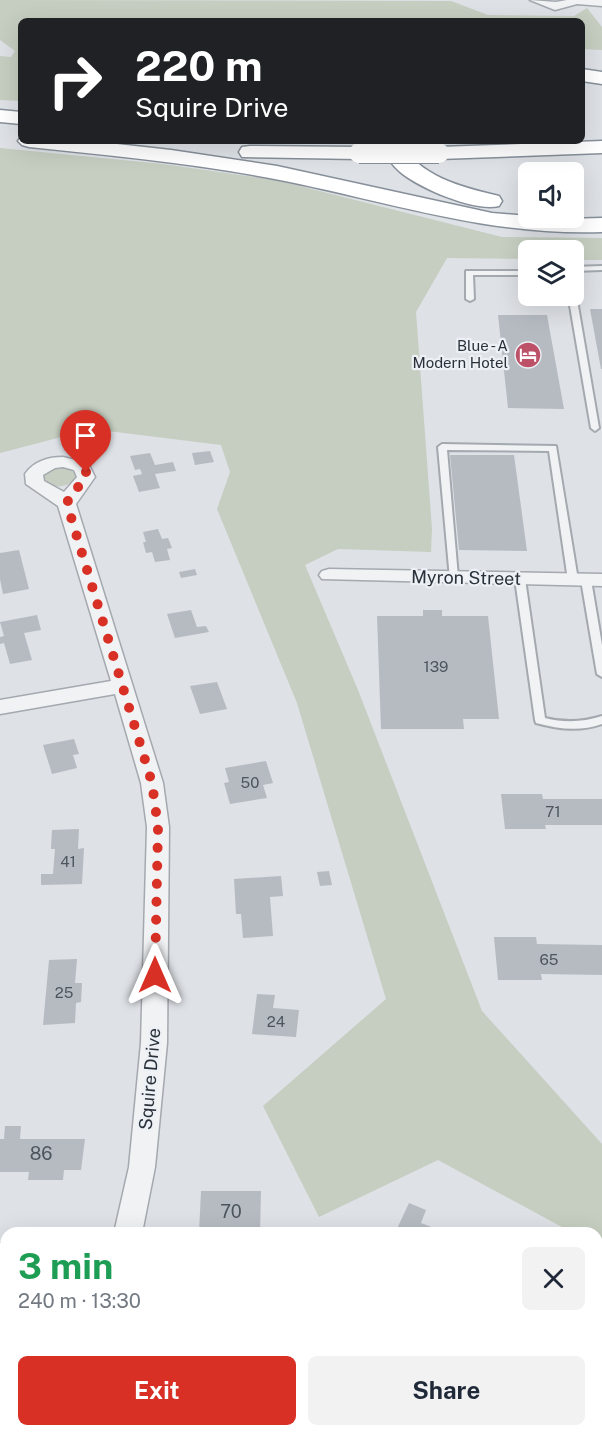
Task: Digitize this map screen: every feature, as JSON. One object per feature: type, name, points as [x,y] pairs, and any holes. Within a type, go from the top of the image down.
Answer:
[{"type":"highway","points":[[588,62],[602,78]]},
{"type":"highway","points":[[0,109],[18,110]]},
{"type":"highway","points":[[0,116],[18,118]]},
{"type":"highway","points":[[585,132],[602,132]]},
{"type":"highway","points":[[51,144],[252,168],[501,223],[548,227],[602,225]]},
{"type":"highway","points":[[89,144],[191,150],[359,153],[439,153],[602,147]]},
{"type":"highway","points":[[390,144],[401,161],[416,172],[445,187],[478,198],[518,205]]},
{"type":"highway","points":[[584,206],[602,204]]},
{"type":"highway","points":[[584,212],[602,212]]},
{"type":"street","points":[[536,0],[555,6],[568,4],[575,0],[602,2]]},
{"type":"street","name":"Squire Drive","points":[[67,504],[152,783],[158,827],[154,1043],[142,1167],[129,1227]]},
{"type":"street","name":"Myron Street","points":[[329,575],[587,580]]},
{"type":"street","points":[[0,707],[123,686]]},
{"type":"lane","points":[[584,269],[602,268]]},
{"type":"lane","points":[[470,299],[470,273],[518,273]]},
{"type":"lane","points":[[574,306],[595,428]]},
{"type":"lane","points":[[453,577],[442,447],[553,448],[597,615],[602,674]]},
{"type":"lane","points":[[520,579],[540,720],[548,723],[592,725],[602,720]]},
{"type":"green space","points":[[0,0],[451,1],[488,15],[574,16],[587,8],[602,27],[602,50],[585,49],[585,18],[18,18],[18,101],[0,100],[0,56],[11,57],[15,51],[0,40]]},
{"type":"green space","points":[[0,148],[163,164],[276,180],[502,237],[602,238],[602,260],[584,260],[584,240],[518,240],[518,259],[447,258],[416,312],[432,529],[431,552],[338,549],[305,565],[358,690],[482,1011],[602,1144],[602,1227],[562,1227],[438,1160],[319,1217],[263,1106],[386,999],[297,703],[217,509],[230,472],[221,445],[92,429],[0,453]]},
{"type":"green space","points":[[60,467],[76,474],[74,480],[59,486],[43,481],[44,474]]},
{"type":"building","points":[[590,309],[602,309],[602,369],[601,369]]},
{"type":"building","points":[[498,315],[547,315],[564,409],[508,408]]},
{"type":"building","points":[[210,451],[214,462],[195,465],[192,453]]},
{"type":"building","points":[[150,453],[155,465],[173,462],[176,471],[155,474],[160,488],[139,492],[133,476],[142,474],[140,469],[135,470],[130,456]]},
{"type":"building","points":[[450,455],[514,455],[527,551],[459,550]]},
{"type":"building","points":[[158,529],[162,539],[168,538],[172,548],[167,549],[170,560],[155,562],[152,552],[146,553],[143,532]]},
{"type":"building","points":[[19,550],[29,589],[3,594],[0,579],[0,553]]},
{"type":"building","points":[[195,569],[197,575],[181,578],[179,572]]},
{"type":"building","points":[[191,610],[197,627],[206,626],[209,632],[175,638],[167,614]]},
{"type":"building","points":[[423,610],[442,610],[442,616],[488,616],[499,719],[463,719],[464,729],[381,729],[377,616],[423,616]]},
{"type":"building","points":[[37,615],[41,630],[24,633],[32,660],[10,664],[4,643],[0,644],[0,637],[4,636],[0,622]]},
{"type":"building","points":[[217,682],[227,709],[200,714],[190,686]]},
{"type":"building","points":[[74,739],[79,754],[73,755],[77,768],[52,774],[43,745]]},
{"type":"building","points":[[266,761],[273,783],[263,785],[267,798],[230,804],[224,783],[229,782],[225,768]]},
{"type":"building","points":[[501,794],[542,794],[543,799],[602,799],[602,825],[545,825],[546,829],[505,829]]},
{"type":"building","points":[[79,829],[78,849],[84,848],[82,884],[41,885],[41,874],[53,874],[55,849],[51,849],[52,830]]},
{"type":"building","points":[[329,871],[332,885],[320,886],[317,872]]},
{"type":"building","points":[[281,876],[283,896],[270,897],[273,936],[243,938],[241,914],[236,914],[234,879]]},
{"type":"building","points":[[494,937],[536,937],[537,944],[602,945],[602,975],[541,974],[542,980],[498,980]]},
{"type":"building","points":[[77,959],[75,983],[82,983],[81,1002],[76,1003],[75,1023],[43,1025],[49,960]]},
{"type":"building","points":[[257,994],[275,995],[273,1008],[299,1010],[296,1037],[252,1034]]},
{"type":"building","points":[[5,1126],[21,1126],[20,1139],[85,1139],[81,1170],[64,1170],[63,1180],[28,1180],[29,1172],[0,1172],[0,1139],[4,1139]]},
{"type":"building","points":[[201,1191],[261,1191],[260,1227],[199,1227]]},
{"type":"building","points":[[409,1203],[426,1210],[421,1223],[431,1227],[398,1227]]},
{"type":"place","name":"Blue - A Modern Hotel","points":[[528,355]]},
{"type":"route","points":[[86,472],[84,482],[70,494],[67,504],[152,783],[156,808],[158,827],[155,975]]}]
